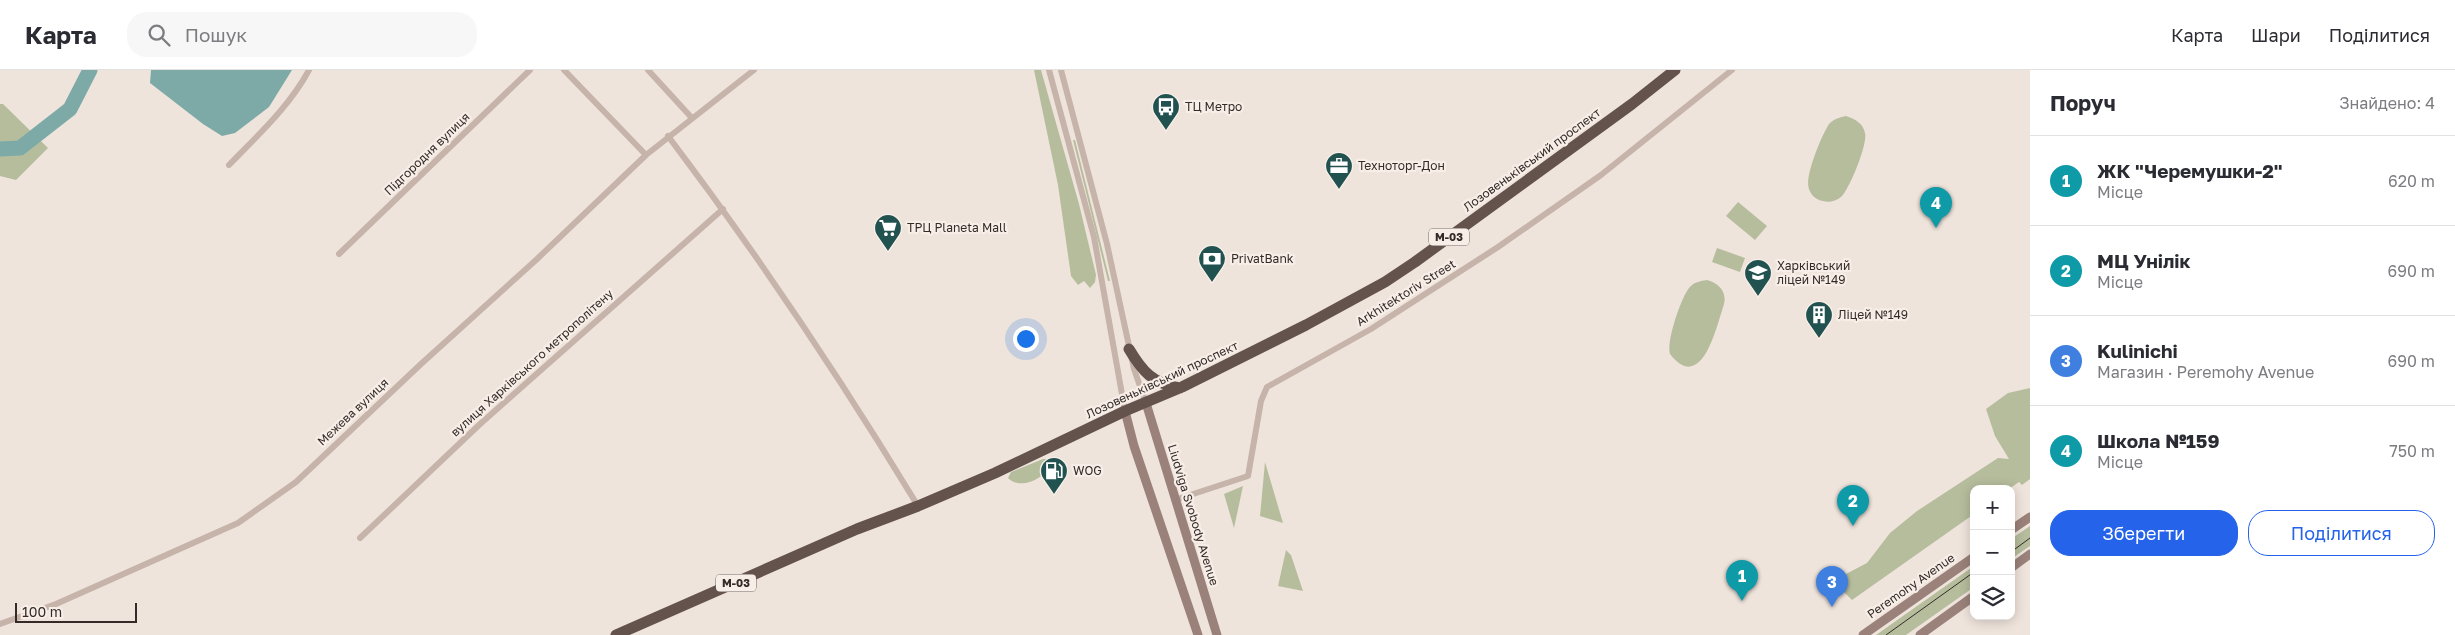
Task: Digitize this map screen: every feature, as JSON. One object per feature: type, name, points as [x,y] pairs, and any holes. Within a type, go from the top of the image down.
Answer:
[{"type":"highway","name":"Лозовеньківський проспект","points":[[616,635],[856,529],[918,506],[1053,447],[1180,388],[1306,325],[1385,282],[1570,149],[1675,70]]},
{"type":"highway","points":[[1129,349],[1148,376],[1163,385],[1180,388]]},
{"type":"main road","name":"Liudviga Svobody Avenue","points":[[1146,403],[1217,635]]},
{"type":"main road","points":[[1125,412],[1134,446],[1198,634]]},
{"type":"main road","points":[[2015,527],[2030,517]]},
{"type":"main road","points":[[2015,565],[2030,554]]},
{"type":"main road","name":"Peremohy Avenue","points":[[1863,635],[1970,560]]},
{"type":"main road","points":[[1920,635],[1970,599]]},
{"type":"street","points":[[229,165],[279,114],[297,92],[309,70]]},
{"type":"street","name":"Підгородня вулиця","points":[[339,254],[530,70]]},
{"type":"street","points":[[564,70],[646,155]]},
{"type":"street","points":[[648,70],[691,117]]},
{"type":"street","name":"Межева вулиця","points":[[0,624],[56,604],[238,523],[296,482],[421,364],[536,260],[646,155],[691,117],[754,70]]},
{"type":"street","points":[[1049,70],[1094,237],[1125,412]]},
{"type":"street","points":[[1061,70],[1103,228],[1129,349],[1146,403]]},
{"type":"street","name":"Arkhitektoriv Street","points":[[1175,500],[1248,476],[1261,401],[1267,386],[1371,329],[1498,247],[1600,175],[1732,70]]},
{"type":"street","points":[[668,136],[723,208],[864,417],[918,506]]},
{"type":"street","name":"вулиця Харківського метрополітену","points":[[360,538],[479,425],[723,208]]},
{"type":"street","points":[[1106,304],[1118,300]]},
{"type":"green space","points":[[1034,70],[1041,70],[1079,204],[1096,275],[1095,282],[1090,288],[1084,281],[1078,285],[1071,276],[1058,185]]},
{"type":"green space","points":[[0,104],[3,104],[48,148],[16,180],[0,176]]},
{"type":"green space","points":[[1846,116],[1858,122],[1864,130],[1864,147],[1849,186],[1841,197],[1835,201],[1825,202],[1814,197],[1809,189],[1808,183],[1811,166],[1829,124]]},
{"type":"green space","points":[[1073,140],[1075,140],[1110,281],[1108,281]]},
{"type":"green space","points":[[1738,202],[1767,226],[1755,240],[1726,216]]},
{"type":"green space","points":[[1717,248],[1745,258],[1740,272],[1712,262]]},
{"type":"green space","points":[[1707,280],[1715,283],[1721,289],[1725,300],[1724,304],[1712,340],[1699,362],[1691,366],[1681,364],[1670,354],[1669,348],[1675,320],[1689,288],[1695,283]]},
{"type":"green space","points":[[2030,388],[2030,479],[2022,485],[2019,482],[2015,485],[1970,485],[1970,517],[1852,600],[1841,589],[1842,576],[1867,563],[1890,533],[1917,511],[1998,458],[2009,459],[1995,436],[1986,409],[2008,393]]},
{"type":"green space","points":[[1043,459],[1049,459],[1051,463],[1039,478],[1026,483],[1019,483],[1013,482],[1008,478],[1011,472]]},
{"type":"green space","points":[[1265,462],[1283,523],[1260,516]]},
{"type":"green space","points":[[1243,486],[1234,528],[1224,494]]},
{"type":"green space","points":[[2030,526],[2030,546],[2015,556],[2015,536]]},
{"type":"green space","points":[[1286,550],[1291,555],[1303,591],[1278,586]]},
{"type":"green space","points":[[1970,569],[1970,590],[1906,635],[1876,635]]},
{"type":"water","points":[[151,70],[292,70],[269,107],[235,133],[222,136],[203,124],[150,83]]},
{"type":"waterway","points":[[0,149],[20,148],[70,109],[90,70]]},
{"type":"tram line","points":[[2015,549],[2030,538]]},
{"type":"tram line","points":[[1886,635],[1970,575]]},
{"type":"place","name":"ТЦ Метро","points":[[1166,131]]},
{"type":"place","name":"Техноторг-Дон","points":[[1339,190]]},
{"type":"place","name":"Школа №159","points":[[1936,228]]},
{"type":"place","name":"ТРЦ Planeta Mall","points":[[888,252]]},
{"type":"place","name":"PrivatBank","points":[[1212,283]]},
{"type":"place","name":"Харківський ліцей №149","points":[[1758,297]]},
{"type":"place","name":"Ліцей №149","points":[[1819,339]]},
{"type":"place","name":"WOG","points":[[1054,495]]},
{"type":"place","name":"МЦ Унілік","points":[[1853,526]]},
{"type":"place","name":"ЖК \"Черемушки-2\"","points":[[1742,601]]},
{"type":"place","name":"Kulinichi","points":[[1832,607]]}]
